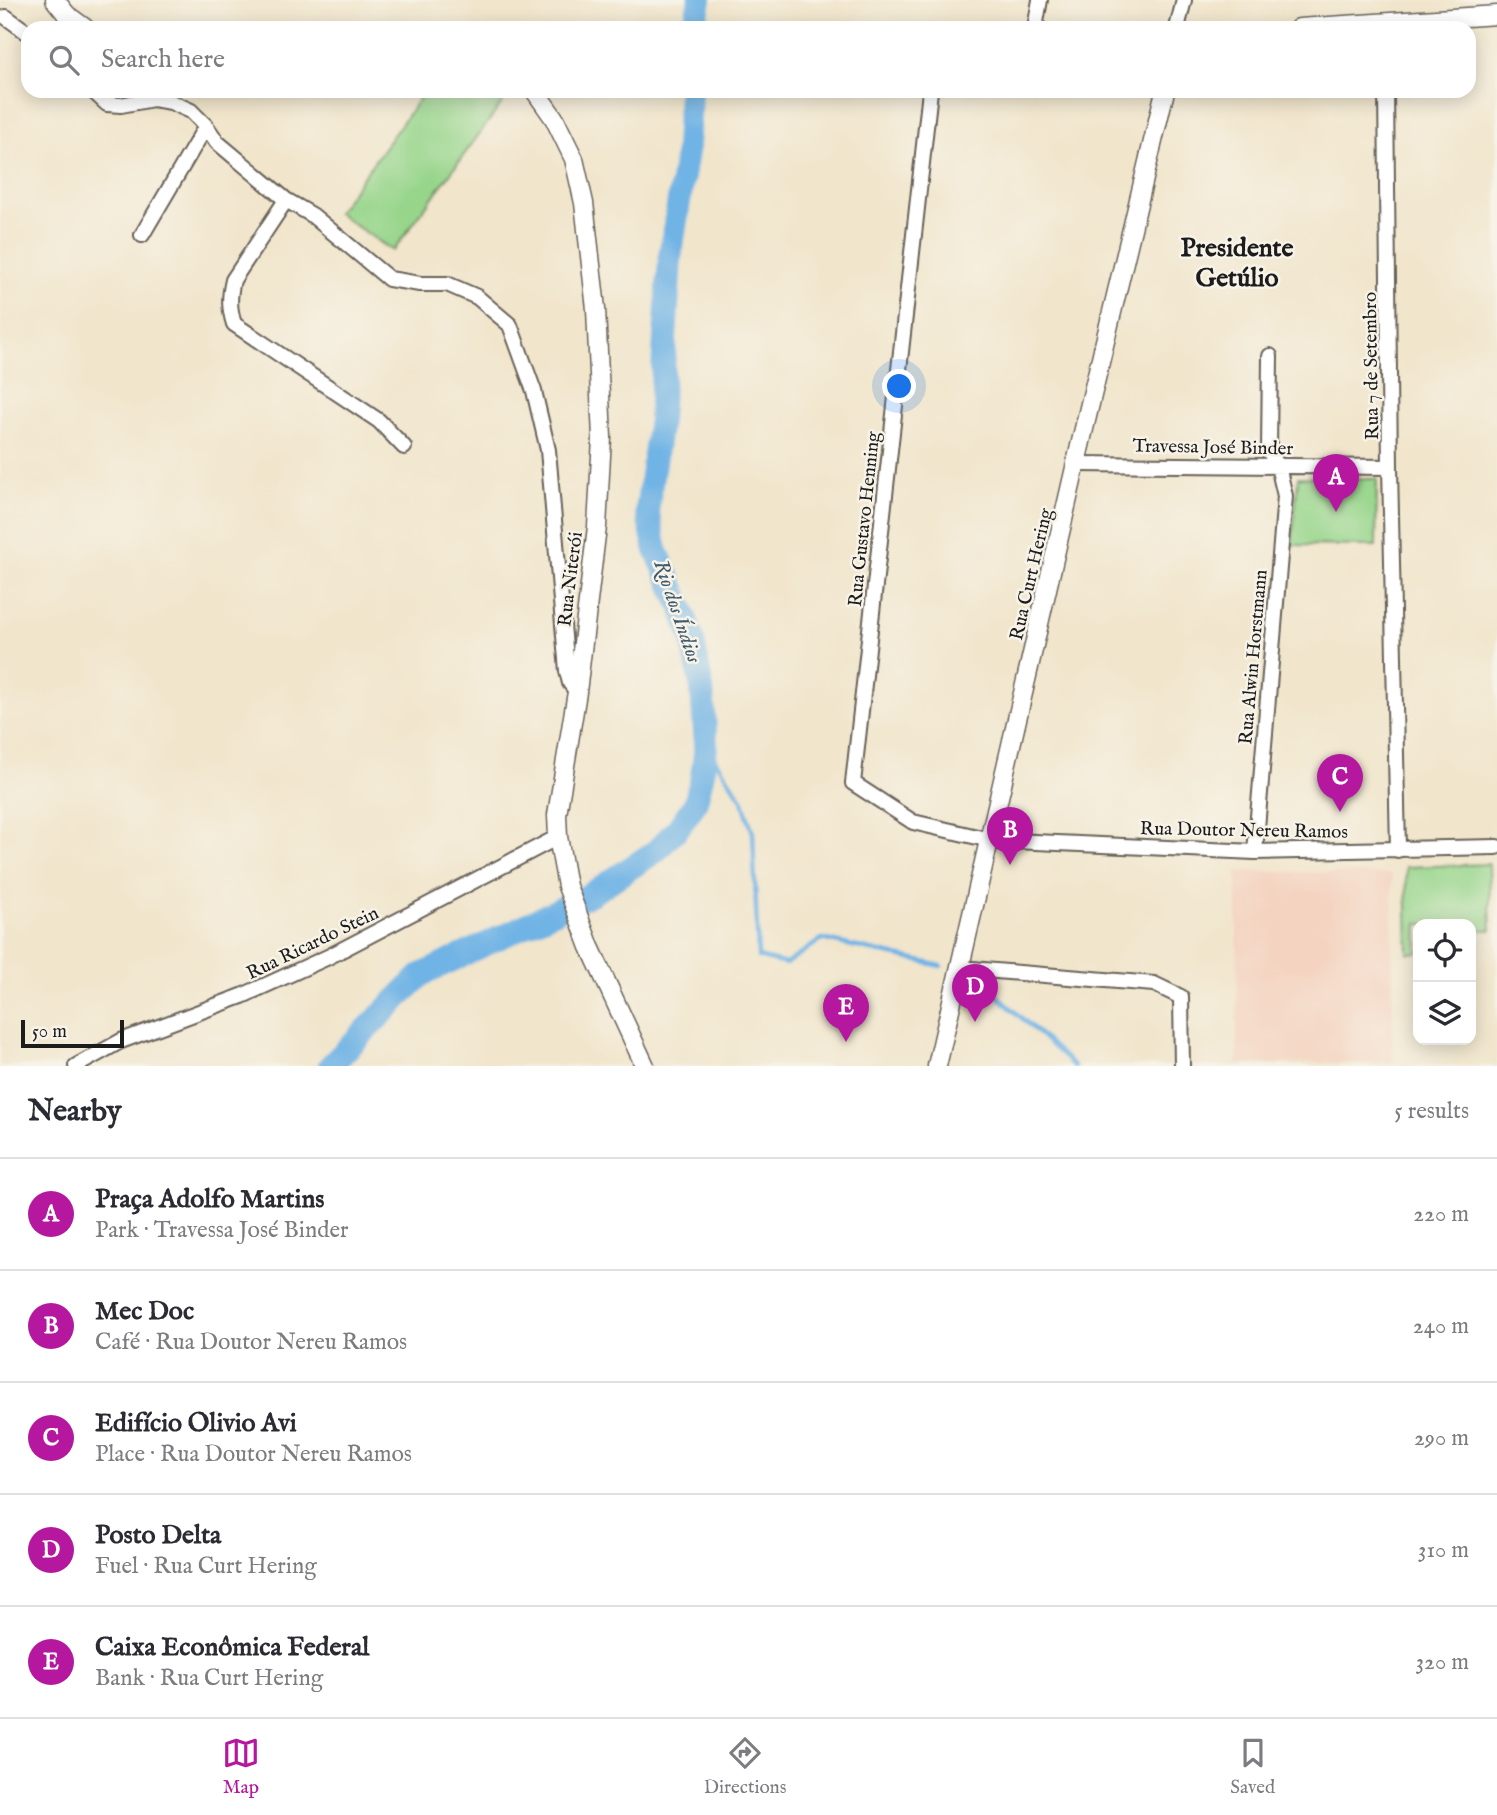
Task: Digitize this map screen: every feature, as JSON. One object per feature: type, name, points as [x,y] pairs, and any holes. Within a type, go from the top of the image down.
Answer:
[{"type":"main road","points":[[55,0],[75,21]]},
{"type":"main road","points":[[1430,21],[1497,15]]},
{"type":"main road","name":"Rua Niterói","points":[[541,98],[554,118],[574,159],[589,234],[596,309],[602,458],[598,518],[577,692],[557,815],[558,837],[567,886],[590,947],[645,1066]]},
{"type":"main road","name":"Rua Curt Hering","points":[[937,1066],[1163,98]]},
{"type":"street","points":[[1036,21],[1041,0]]},
{"type":"street","points":[[1180,21],[1184,0]]},
{"type":"street","points":[[6,17],[21,28]]},
{"type":"street","points":[[101,98],[107,104],[121,105],[153,99],[171,102],[191,111],[217,142],[286,200],[312,215],[389,279],[420,284],[447,284],[477,297],[510,325],[534,391],[548,450],[567,671],[570,683],[577,692]]},
{"type":"street","name":"Rua Gustavo Henning","points":[[853,783],[929,98]]},
{"type":"street","name":"Rua 7 de Setembro","points":[[1386,98],[1398,850]]},
{"type":"street","points":[[142,235],[206,126]]},
{"type":"street","points":[[286,200],[233,280],[229,309],[234,324],[379,421],[404,447]]},
{"type":"street","name":"Rua Alwin Horstmann","points":[[1255,852],[1285,496],[1278,466],[1269,451],[1270,356]]},
{"type":"street","name":"Travessa José Binder","points":[[1077,464],[1390,467]]},
{"type":"street","name":"Rua Doutor Nereu Ramos","points":[[853,783],[914,822],[990,840],[1255,852],[1497,847]]},
{"type":"street","name":"Rua Ricardo Stein","points":[[76,1066],[121,1041],[242,996],[328,957],[558,837]]},
{"type":"street","points":[[960,968],[1154,984],[1181,997],[1182,1066]]},
{"type":"shaded area","points":[[1237,871],[1392,874],[1393,1062],[1237,1064]]},
{"type":"green space","points":[[420,98],[506,98],[393,251],[337,213]]},
{"type":"green space","points":[[1298,477],[1377,479],[1376,546],[1292,545]]},
{"type":"green space","points":[[1489,864],[1491,930],[1476,930],[1476,919],[1413,919],[1413,953],[1408,953],[1406,867]]},
{"type":"waterway","name":"Rio dos Índios","points":[[696,21],[700,0]]},
{"type":"waterway","name":"Rio dos Índios","points":[[330,1066],[421,975],[591,894],[656,851],[678,828],[695,804],[706,746],[702,689],[693,641],[681,605],[656,550],[647,511],[660,420],[670,257],[687,151],[690,98]]},
{"type":"waterway","points":[[706,746],[742,799],[753,833],[758,957],[786,964],[822,939],[941,966]]},
{"type":"waterway","points":[[991,990],[1074,1066]]},
{"type":"waterway","name":"Rio dos Índios","points":[[342,1052],[342,1066]]},
{"type":"place","name":"Praça Adolfo Martins","points":[[1336,512]]},
{"type":"place","name":"Edifício Olivio Avi","points":[[1340,812]]},
{"type":"place","name":"Mec Doc","points":[[1010,865]]},
{"type":"place","name":"Posto Delta","points":[[975,1022]]},
{"type":"place","name":"Caixa Econômica Federal","points":[[846,1042]]},
{"type":"district","name":"Presidente Getúlio","points":[[1237,262]]}]
